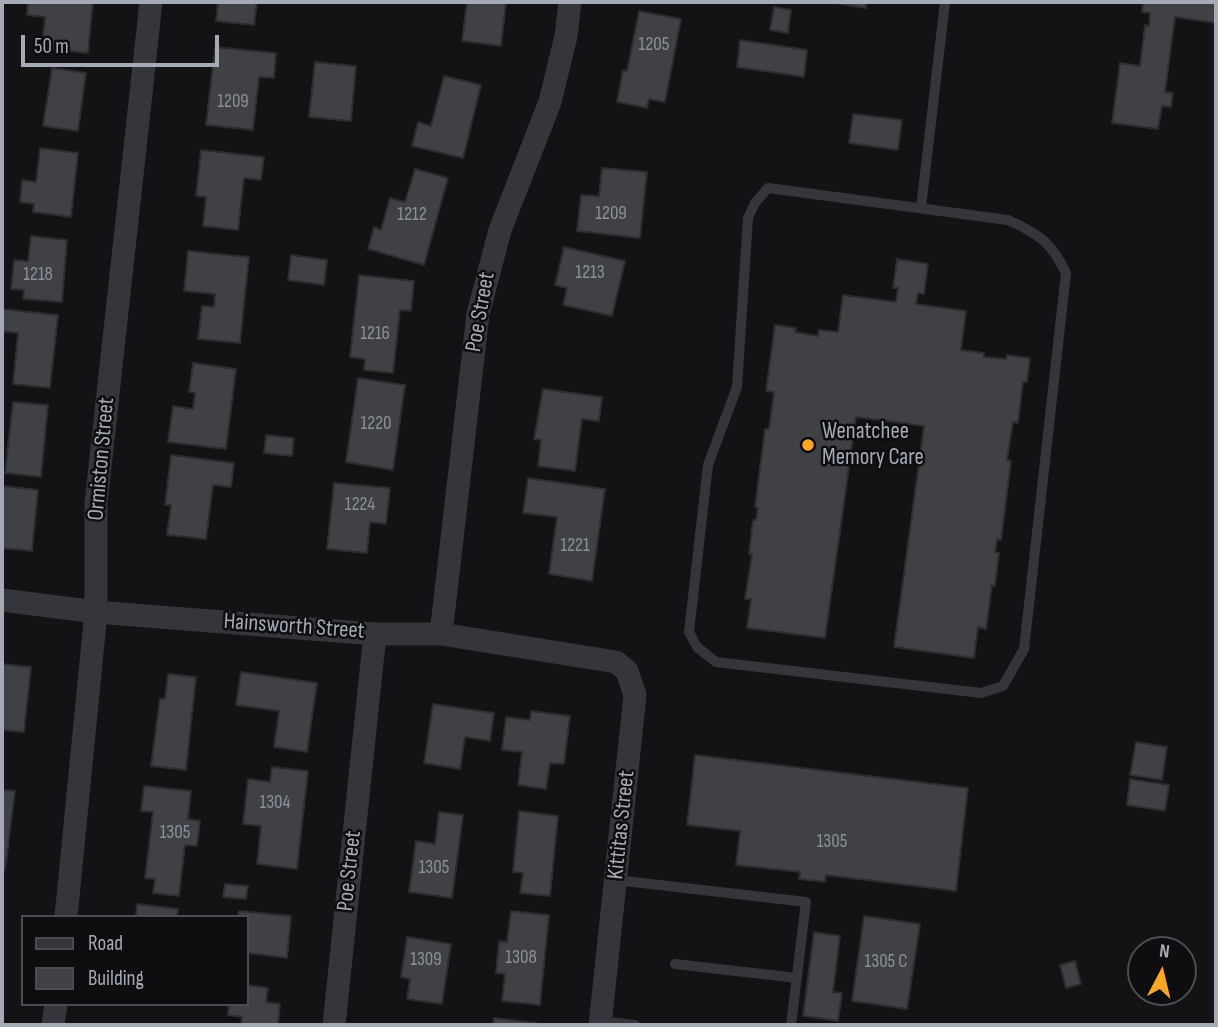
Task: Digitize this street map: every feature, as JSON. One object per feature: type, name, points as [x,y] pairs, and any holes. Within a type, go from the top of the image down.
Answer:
[{"type":"street","name":"Ormiston Street","points":[[66,915],[96,612],[96,503],[151,2]]},
{"type":"street","name":"Poe Street","points":[[441,634],[478,314],[500,230],[550,102],[566,36],[570,2]]},
{"type":"street","name":"Hainsworth Street","points":[[2,600],[96,612],[375,634],[441,634],[585,656]]},
{"type":"street","name":"Poe Street","points":[[334,1025],[375,634]]},
{"type":"street","name":"Kittitas Street","points":[[585,656],[616,662],[627,671],[635,695],[600,1023]]},
{"type":"street","points":[[53,1025],[56,1006]]},
{"type":"lane","points":[[921,208],[944,2]]},
{"type":"lane","points":[[768,188],[921,208],[1008,220],[1034,232],[1056,253],[1066,273],[1024,649],[1003,686],[981,693],[716,662],[697,647],[689,632],[708,465],[737,387],[748,218],[751,211],[768,188]]},
{"type":"lane","points":[[616,880],[806,902],[792,1025]]},
{"type":"lane","points":[[675,964],[797,978]]},
{"type":"lane","points":[[600,1023],[635,1025]]},
{"type":"building","points":[[28,2],[93,2],[88,53],[42,48],[45,17],[27,15]]},
{"type":"building","points":[[218,2],[257,2],[254,25],[216,21]]},
{"type":"building","points":[[467,2],[506,2],[501,46],[462,41]]},
{"type":"building","points":[[829,2],[866,2],[866,8]]},
{"type":"building","points":[[1143,2],[1216,2],[1216,23],[1175,17],[1165,92],[1173,93],[1171,107],[1162,106],[1158,129],[1112,123],[1120,63],[1140,66],[1145,25],[1149,26],[1150,13],[1142,12]]},
{"type":"building","points":[[774,7],[791,10],[788,33],[770,30]]},
{"type":"building","points":[[639,11],[681,19],[665,102],[649,99],[647,108],[617,102],[623,70],[627,71]]},
{"type":"building","points":[[740,40],[807,50],[804,77],[737,67]]},
{"type":"building","points":[[215,47],[276,53],[274,78],[259,77],[253,130],[206,125]]},
{"type":"building","points":[[315,62],[356,66],[351,121],[309,117]]},
{"type":"building","points":[[52,68],[86,73],[78,131],[43,126]]},
{"type":"building","points":[[444,76],[481,85],[463,158],[412,146],[418,122],[431,126]]},
{"type":"building","points":[[853,114],[902,120],[898,150],[849,143]]},
{"type":"building","points":[[40,148],[78,153],[71,217],[33,212],[34,204],[20,202],[22,180],[36,182]]},
{"type":"building","points":[[201,150],[264,157],[261,180],[244,178],[238,230],[203,226],[206,197],[196,196]]},
{"type":"building","points":[[602,168],[647,172],[640,238],[577,231],[581,195],[599,196]]},
{"type":"building","points":[[415,169],[448,178],[424,265],[368,249],[374,227],[381,230],[390,198],[405,202]]},
{"type":"building","points":[[31,236],[67,240],[62,302],[23,299],[24,290],[11,289],[14,260],[28,261]]},
{"type":"building","points":[[564,247],[625,261],[612,316],[563,305],[567,288],[555,285]]},
{"type":"building","points":[[188,251],[249,257],[240,343],[198,339],[202,306],[214,307],[215,294],[184,291]]},
{"type":"building","points":[[291,255],[327,260],[324,285],[288,280]]},
{"type":"building","name":"Wenatchee Memory Care","points":[[897,259],[928,264],[924,294],[918,293],[916,304],[966,311],[961,350],[984,353],[984,357],[1006,359],[1007,355],[1030,358],[1027,382],[1023,382],[1018,423],[1013,422],[1007,460],[1011,461],[1001,540],[997,539],[995,552],[999,553],[995,586],[992,585],[986,629],[978,627],[974,658],[894,647],[924,426],[856,417],[825,638],[747,628],[751,599],[745,599],[752,554],[749,554],[753,520],[756,520],[758,508],[755,507],[765,429],[769,429],[774,392],[766,391],[775,325],[796,328],[795,332],[818,336],[819,330],[838,332],[843,295],[896,302],[898,288],[893,288]]},
{"type":"building","points":[[359,275],[414,281],[411,311],[400,310],[393,373],[364,370],[365,359],[350,357]]},
{"type":"building","points":[[2,309],[58,315],[50,388],[13,384],[18,333],[2,331]]},
{"type":"building","points":[[193,363],[236,369],[226,449],[168,442],[173,406],[193,409],[195,393],[189,392]]},
{"type":"building","points":[[358,378],[405,385],[393,470],[346,462]]},
{"type":"building","points":[[543,389],[602,397],[599,421],[582,419],[575,471],[538,466],[541,440],[534,439]]},
{"type":"building","points":[[13,402],[48,405],[41,477],[5,473]]},
{"type":"building","points":[[266,435],[294,438],[292,456],[264,453]]},
{"type":"building","points":[[171,455],[234,463],[231,487],[213,485],[206,539],[167,535],[171,505],[165,505]]},
{"type":"building","points":[[528,478],[605,489],[592,581],[549,574],[557,517],[523,513]]},
{"type":"building","points":[[334,483],[390,488],[386,524],[370,522],[367,553],[327,549]]},
{"type":"building","points":[[3,486],[38,490],[32,551],[2,548]]},
{"type":"building","points":[[2,664],[31,667],[24,732],[2,730]]},
{"type":"building","points":[[241,672],[317,683],[307,752],[274,747],[279,711],[236,705]]},
{"type":"building","points":[[168,674],[196,677],[186,770],[151,766],[160,698],[165,699]]},
{"type":"building","points":[[433,704],[494,713],[490,741],[465,737],[460,769],[424,763]]},
{"type":"building","points":[[531,711],[570,716],[564,764],[550,763],[546,789],[518,785],[522,752],[502,750],[506,717],[530,720]]},
{"type":"building","points":[[1136,742],[1167,747],[1162,780],[1130,775]]},
{"type":"building","points":[[695,755],[968,788],[956,891],[826,875],[825,882],[799,879],[800,872],[736,865],[740,831],[687,825]]},
{"type":"building","points":[[272,767],[308,771],[297,869],[257,864],[261,826],[243,824],[248,779],[270,782]]},
{"type":"building","points":[[1130,779],[1169,785],[1165,811],[1127,805]]},
{"type":"building","points":[[144,786],[191,791],[188,819],[200,821],[197,846],[185,845],[179,896],[153,893],[155,879],[145,878],[153,812],[141,811]]},
{"type":"building","points":[[2,790],[15,791],[5,870],[2,869]]},
{"type":"building","points":[[519,811],[558,816],[550,896],[520,893],[523,873],[513,872]]},
{"type":"building","points":[[439,812],[463,815],[452,898],[409,892],[416,841],[435,844]]},
{"type":"building","points":[[225,884],[248,886],[246,899],[223,897]]},
{"type":"building","points":[[137,904],[178,909],[177,915],[136,915]]},
{"type":"building","points":[[239,911],[291,916],[287,958],[248,953],[248,915],[238,915]]},
{"type":"building","points":[[511,911],[549,915],[540,1005],[502,1001],[505,974],[496,973],[499,941],[507,942]]},
{"type":"building","points":[[864,916],[920,924],[907,1009],[852,1001]]},
{"type":"building","points":[[814,932],[840,936],[833,992],[842,993],[838,1021],[803,1016]]},
{"type":"building","points":[[407,937],[451,944],[442,1004],[407,999],[410,979],[401,977]]},
{"type":"building","points":[[1075,961],[1081,984],[1066,988],[1060,965]]},
{"type":"building","points":[[248,985],[268,988],[266,1002],[280,1004],[278,1025],[241,1025],[242,1017],[228,1015],[229,1006],[248,1006]]},
{"type":"building","points":[[494,1018],[537,1023],[493,1025]]},
{"type":"place","name":"Wenatchee Memory Care","points":[[808,445]]}]
